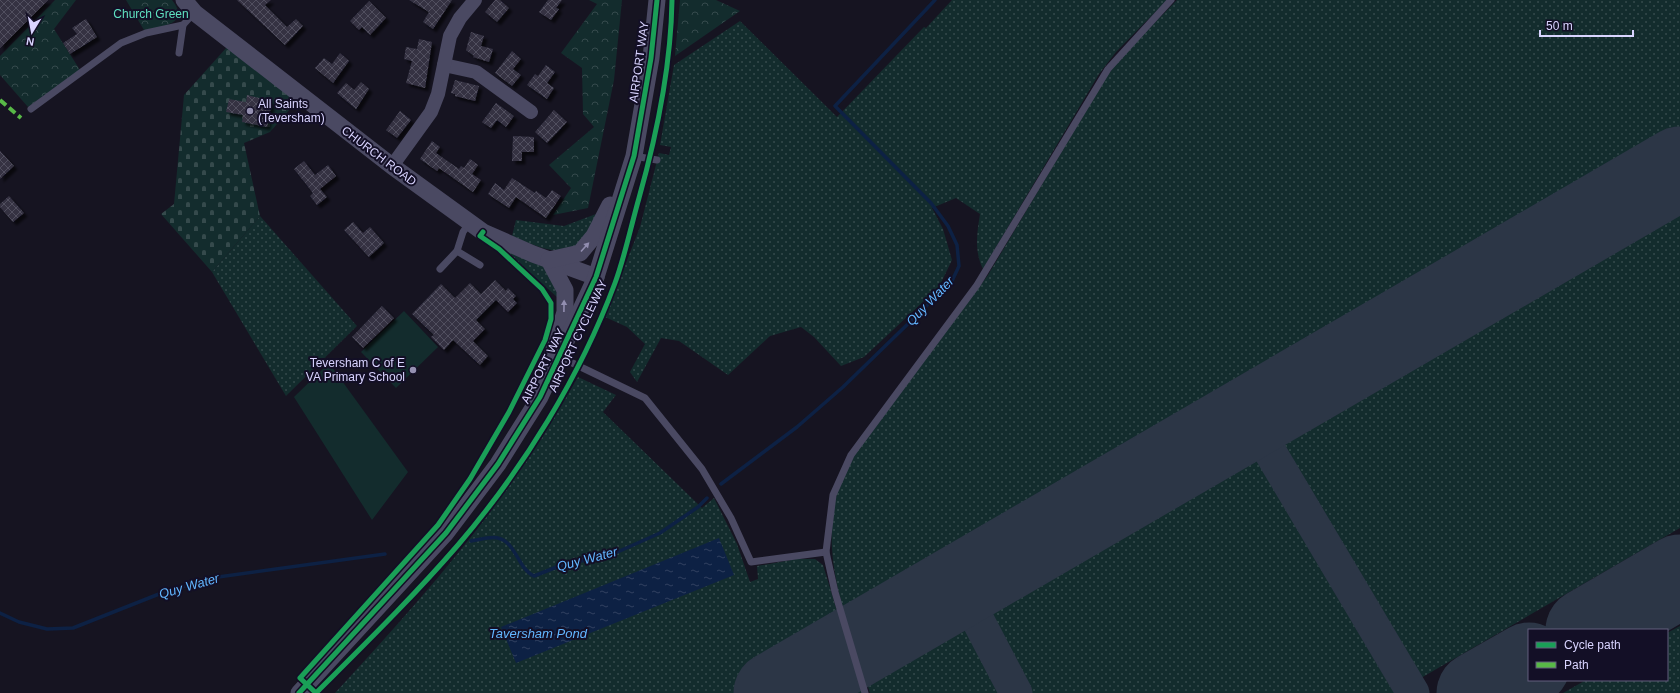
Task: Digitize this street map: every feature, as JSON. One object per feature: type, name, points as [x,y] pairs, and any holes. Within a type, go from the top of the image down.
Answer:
[{"type":"street","name":"CHURCH ROAD","points":[[184,0],[195,13],[392,166],[483,232],[550,260],[596,277]]},
{"type":"street","points":[[392,166],[430,112],[438,94],[450,36],[460,18],[475,0]]},
{"type":"street","name":"AIRPORT WAY","points":[[299,693],[446,533],[498,464],[540,397],[560,357],[596,277],[634,156],[651,58],[657,0]]},
{"type":"street","points":[[444,64],[476,72],[531,112]]},
{"type":"street","points":[[540,397],[564,312],[564,290],[550,260],[580,253],[594,236],[634,156]]},
{"type":"lane","points":[[865,693],[835,592],[826,552],[833,496],[851,455],[977,285],[1108,69],[1172,0]]},
{"type":"lane","points":[[179,53],[183,26],[195,13]]},
{"type":"lane","points":[[31,109],[121,43],[146,33],[183,26]]},
{"type":"lane","points":[[634,156],[657,160]]},
{"type":"lane","points":[[440,269],[457,251],[463,232],[470,222]]},
{"type":"lane","points":[[457,251],[480,264]]},
{"type":"lane","points":[[560,357],[645,398],[702,469],[731,518],[751,562],[826,552]]},
{"type":"green space","points":[[55,0],[76,0],[54,29],[80,70],[28,107],[0,75],[0,56]]},
{"type":"green space","name":"Church Green","points":[[126,0],[172,0],[177,8],[178,14],[172,23],[166,26],[144,30]]},
{"type":"green space","points":[[589,0],[622,0],[614,80],[588,208],[553,215],[571,188],[549,165],[594,127],[583,114],[582,68],[561,53],[597,4]]},
{"type":"green space","points":[[680,0],[716,0],[740,11],[675,56]]},
{"type":"green space","points":[[952,0],[1167,0],[1116,52],[1099,74],[983,269],[977,249],[980,214],[956,198],[932,208],[943,229],[952,260],[939,287],[864,357],[841,366],[814,337],[801,327],[770,336],[728,375],[679,341],[661,338],[637,382],[630,372],[645,344],[627,327],[605,317],[640,227],[659,153],[669,155],[671,147],[660,145],[674,65],[740,21],[837,117]]},
{"type":"green space","points":[[1177,0],[1680,0],[1680,528],[1395,693],[870,693],[846,620],[834,569],[832,518],[837,493],[843,478],[855,454],[988,275],[1106,77],[1123,55]]},
{"type":"green space","points":[[227,47],[298,100],[270,132],[244,143],[260,216],[212,272],[161,214],[174,204],[184,95]]},
{"type":"green space","points":[[596,214],[586,237],[579,245],[570,250],[551,250],[530,244],[512,236],[516,220],[564,226]]},
{"type":"green space","points":[[260,216],[357,326],[286,396],[212,272]]},
{"type":"green space","points":[[501,246],[541,264],[552,274],[558,298]]},
{"type":"green space","points":[[404,311],[438,347],[396,388],[361,352]]},
{"type":"green space","points":[[329,363],[408,472],[372,520],[294,397]]},
{"type":"green space","points":[[578,377],[616,395],[603,412],[702,508],[714,498],[737,544],[750,582],[758,579],[757,566],[797,559],[815,559],[823,565],[862,693],[335,693],[408,613],[477,530],[535,449]]},
{"type":"green space","points":[[1680,626],[1680,693],[1563,693],[1584,681],[1668,681],[1668,632]]},
{"type":"water","name":"Taversham Pond","points":[[719,538],[734,575],[516,663],[501,627]]},
{"type":"building","points":[[0,0],[48,0],[0,48]]},
{"type":"building","points":[[237,0],[271,0],[265,5],[287,27],[296,19],[303,26],[285,45]]},
{"type":"building","points":[[409,0],[452,0],[433,29],[423,22],[429,12]]},
{"type":"building","points":[[495,0],[500,0],[509,8],[497,22],[485,12]]},
{"type":"building","points":[[548,0],[562,0],[556,8],[559,9],[551,20],[539,12]]},
{"type":"building","points":[[369,1],[386,18],[370,35],[362,27],[359,30],[350,21]]},
{"type":"building","points":[[86,19],[97,37],[70,54],[63,43],[77,34],[72,28]]},
{"type":"building","points":[[471,32],[484,36],[481,46],[493,49],[489,62],[473,57],[474,56],[466,50]]},
{"type":"building","points":[[419,39],[432,42],[425,88],[406,83],[412,61],[404,59],[406,47],[417,49]]},
{"type":"building","points":[[512,51],[521,59],[513,69],[521,75],[512,86],[495,73]]},
{"type":"building","points":[[340,53],[349,61],[333,83],[315,68],[324,58],[332,64]]},
{"type":"building","points":[[546,65],[555,72],[547,83],[554,88],[547,99],[527,85],[535,74],[538,76]]},
{"type":"building","points":[[455,80],[479,86],[475,101],[455,96],[455,94],[451,93]]},
{"type":"building","points":[[361,82],[369,89],[356,109],[337,93],[346,83],[354,90]]},
{"type":"building","name":"All Saints (Teversham)","points":[[247,95],[272,101],[267,127],[242,122],[243,115],[226,112],[229,99],[246,102]]},
{"type":"building","points":[[496,103],[514,116],[506,127],[497,120],[491,128],[482,122]]},
{"type":"building","points":[[554,110],[567,122],[547,143],[535,132]]},
{"type":"building","points":[[400,111],[411,120],[397,138],[386,130]]},
{"type":"building","points":[[513,136],[534,137],[534,152],[522,152],[522,161],[512,161]]},
{"type":"building","points":[[432,141],[440,147],[436,153],[459,169],[461,166],[464,168],[470,159],[478,165],[472,174],[481,180],[473,192],[439,168],[437,171],[420,159]]},
{"type":"building","points":[[0,151],[14,166],[0,179]]},
{"type":"building","points":[[304,161],[315,175],[328,165],[336,176],[320,189],[327,197],[317,205],[310,196],[313,193],[294,169]]},
{"type":"building","points":[[512,178],[535,193],[536,191],[546,198],[552,190],[561,196],[546,218],[516,197],[509,208],[488,194],[495,183],[504,190]]},
{"type":"building","points":[[9,196],[24,213],[13,222],[0,207],[0,204]]},
{"type":"building","points":[[353,222],[363,233],[370,227],[384,243],[369,257],[344,230]]},
{"type":"building","points":[[495,280],[506,291],[508,288],[516,296],[513,299],[517,303],[508,312],[496,300],[476,320],[485,329],[473,341],[488,356],[480,365],[453,340],[444,350],[431,337],[434,335],[412,314],[441,284],[455,298],[470,283],[481,294]]},
{"type":"building","points":[[382,306],[394,318],[363,348],[352,337]]},
{"type":"waterway","name":"Quy Water","points":[[721,484],[797,427],[843,387],[952,281],[959,266],[957,245],[948,226],[931,203],[835,106],[935,0]]},
{"type":"waterway","name":"Quy Water","points":[[471,541],[492,537],[504,540],[513,550],[524,568],[534,576],[562,565],[613,554],[660,533],[698,507],[707,498]]},
{"type":"waterway","name":"Quy Water","points":[[0,613],[19,622],[47,629],[73,628],[159,594],[211,578],[385,554]]},
{"type":"taxiway","points":[[1250,418],[1413,693]]},
{"type":"taxiway","points":[[960,586],[1016,693]]},
{"type":"runway","points":[[775,693],[1680,168]]},
{"type":"runway","points":[[1589,629],[1680,576]]},
{"type":"runway","points":[[1478,693],[1528,665]]},
{"type":"marked path","points":[[0,100],[21,118]]},
{"type":"cycle path","name":"AIRPORT CYCLEWAY","points":[[299,693],[446,533],[498,464],[540,397],[596,277],[634,156],[651,58],[657,0]]},
{"type":"cycle path","name":"AIRPORT CYCLEWAY","points":[[483,232],[480,236],[499,249],[542,289],[551,303],[551,319],[545,340],[509,412],[470,479],[438,525],[300,678],[316,693],[424,583],[482,516],[505,485],[548,421],[585,353],[619,273],[646,174],[666,75],[672,0]]},
{"type":"place","name":"All Saints (Teversham)","points":[[250,111]]},
{"type":"place","name":"Teversham C of E VA Primary School","points":[[413,370]]}]
